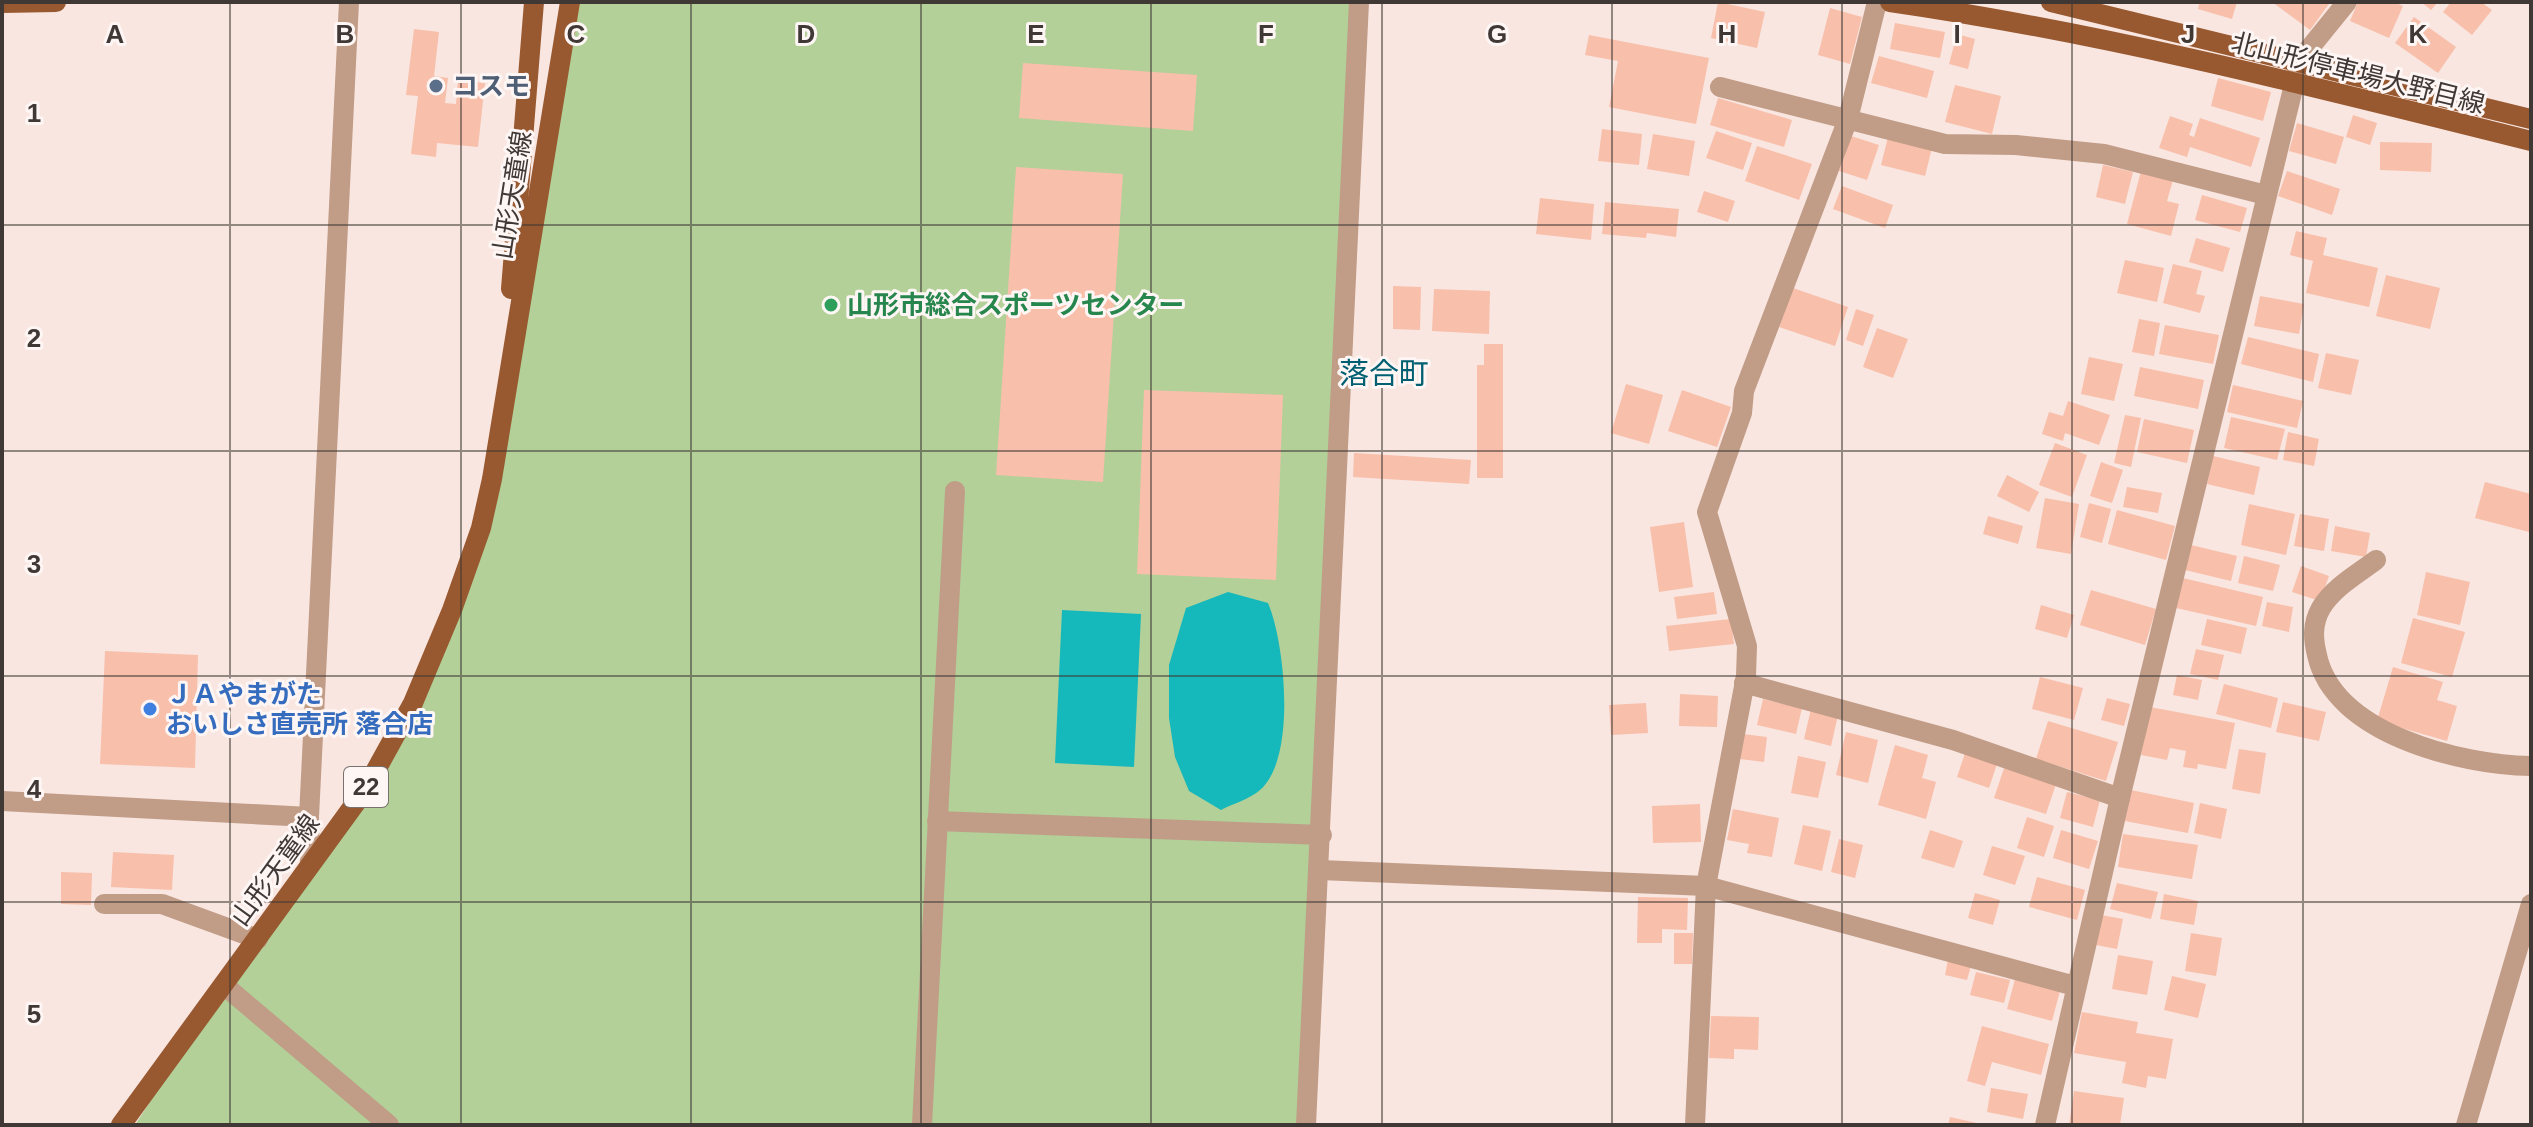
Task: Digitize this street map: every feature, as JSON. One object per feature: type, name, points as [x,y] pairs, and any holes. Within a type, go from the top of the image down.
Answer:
[{"type":"main road","points":[[2,3],[56,2]]},
{"type":"main road","name":"山形天童線","points":[[505,397],[518,179],[534,2]]},
{"type":"main road","name":"山形天童線","points":[[121,1125],[365,790],[413,703],[452,610],[481,528],[570,2]]},
{"type":"main road","name":"北山形停車場大野目線","points":[[1890,2],[1995,17],[2295,82],[2531,141]]},
{"type":"main road","name":"北山形停車場大野目線","points":[[2051,2],[2300,60],[2531,119]]},
{"type":"street","points":[[310,865],[309,817],[349,2]]},
{"type":"street","points":[[1306,1125],[1359,2]]},
{"type":"street","points":[[1695,1125],[1706,886],[1744,683],[1747,646],[1707,512],[1742,413],[1744,391],[1848,119],[1877,2]]},
{"type":"street","points":[[2045,1125],[2120,798],[2300,60],[2347,2]]},
{"type":"street","points":[[1720,87],[1945,144],[2016,145],[2104,154],[2266,195]]},
{"type":"street","points":[[922,1125],[955,491]]},
{"type":"street","points":[[2376,560],[2333,592],[2320,611],[2313,635],[2320,667],[2341,702],[2372,726],[2408,741],[2466,756],[2531,766]]},
{"type":"street","points":[[1744,683],[1953,740],[2120,798]]},
{"type":"street","points":[[2,801],[309,817]]},
{"type":"street","points":[[937,821],[1322,835]]},
{"type":"street","points":[[1320,870],[1706,886],[2075,986]]},
{"type":"street","points":[[104,904],[162,904],[258,939]]},
{"type":"street","points":[[2466,1125],[2531,904]]},
{"type":"street","points":[[225,986],[389,1125]]},
{"type":"green space","name":"山形市総合スポーツセンター","points":[[570,2],[1359,2],[1306,1125],[135,1125],[225,986],[365,790],[481,528]]},
{"type":"water","points":[[1228,592],[1268,603],[1279,645],[1284,700],[1279,753],[1272,774],[1256,793],[1221,810],[1189,791],[1175,757],[1169,718],[1169,665],[1186,608]]},
{"type":"water","points":[[1062,610],[1141,614],[1134,767],[1055,763]]},
{"type":"building","points":[[1718,2],[1765,12],[1757,48],[1711,38]]},
{"type":"building","points":[[2200,2],[2237,2],[2232,19],[2198,9]]},
{"type":"building","points":[[2272,2],[2327,2],[2329,4],[2310,30]]},
{"type":"building","points":[[2358,2],[2393,2],[2403,6],[2389,38],[2350,21]]},
{"type":"building","points":[[2421,2],[2438,2],[2431,10]]},
{"type":"building","points":[[2451,2],[2481,2],[2492,10],[2472,35],[2443,12]]},
{"type":"building","points":[[1830,8],[1862,17],[1850,64],[1818,55]]},
{"type":"building","points":[[2414,17],[2456,47],[2438,73],[2395,43]]},
{"type":"building","points":[[1895,23],[1945,32],[1940,58],[1890,49]]},
{"type":"building","points":[[414,29],[439,32],[434,76],[448,78],[445,103],[456,104],[458,80],[485,83],[478,147],[437,143],[436,157],[411,154],[418,96],[406,95]]},
{"type":"building","points":[[1957,34],[1975,39],[1968,69],[1949,64]]},
{"type":"building","points":[[1589,35],[1709,58],[1696,124],[1609,107],[1618,61],[1585,55]]},
{"type":"building","points":[[1879,56],[1934,71],[1927,98],[1871,83]]},
{"type":"building","points":[[1023,63],[1197,75],[1193,131],[1019,118]]},
{"type":"building","points":[[2218,78],[2271,92],[2263,121],[2211,106]]},
{"type":"building","points":[[1955,85],[2001,96],[1992,134],[1945,122]]},
{"type":"building","points":[[1718,98],[1792,120],[1784,147],[1710,125]]},
{"type":"building","points":[[2353,115],[2377,123],[2370,145],[2346,137]]},
{"type":"building","points":[[2170,116],[2193,124],[2189,135],[2194,137],[2200,118],[2260,138],[2251,167],[2190,147],[2187,157],[2159,148]]},
{"type":"building","points":[[2297,123],[2344,137],[2336,164],[2289,151]]},
{"type":"building","points":[[1602,129],[1642,134],[1639,165],[1598,161]]},
{"type":"building","points":[[1716,131],[1752,143],[1743,170],[1706,158]]},
{"type":"building","points":[[1653,134],[1695,141],[1689,176],[1647,169]]},
{"type":"building","points":[[1851,136],[1879,145],[1867,180],[1839,171]]},
{"type":"building","points":[[1888,137],[1932,148],[1925,176],[1881,165]]},
{"type":"building","points":[[2380,142],[2432,143],[2431,172],[2380,170]]},
{"type":"building","points":[[1757,146],[1812,164],[1799,200],[1745,181]]},
{"type":"building","points":[[2103,165],[2133,172],[2125,204],[2096,197]]},
{"type":"building","points":[[1016,167],[1123,174],[1103,482],[996,475]]},
{"type":"building","points":[[2141,171],[2173,180],[2167,201],[2179,204],[2171,236],[2127,224]]},
{"type":"building","points":[[2287,171],[2340,189],[2332,215],[2278,196]]},
{"type":"building","points":[[1842,186],[1893,205],[1885,228],[1833,209]]},
{"type":"building","points":[[1704,191],[1735,201],[1728,222],[1697,212]]},
{"type":"building","points":[[2202,195],[2247,208],[2240,232],[2195,220]]},
{"type":"building","points":[[1540,198],[1594,204],[1591,240],[1536,234]]},
{"type":"building","points":[[1605,202],[1679,209],[1676,237],[1647,233],[1646,238],[1602,234]]},
{"type":"building","points":[[2296,231],[2327,238],[2323,255],[2378,268],[2369,307],[2306,293],[2313,261],[2290,255]]},
{"type":"building","points":[[2196,238],[2230,248],[2223,272],[2189,262]]},
{"type":"building","points":[[2125,260],[2164,268],[2157,302],[2117,293]]},
{"type":"building","points":[[2173,264],[2202,271],[2196,294],[2205,296],[2200,313],[2163,303]]},
{"type":"building","points":[[2386,275],[2440,288],[2430,329],[2376,316]]},
{"type":"building","points":[[1393,286],[1421,287],[1420,330],[1393,329]]},
{"type":"building","points":[[1793,288],[1848,307],[1835,346],[1779,327]]},
{"type":"building","points":[[1434,289],[1490,291],[1489,334],[1432,331]]},
{"type":"building","points":[[2260,296],[2304,304],[2299,334],[2254,326]]},
{"type":"building","points":[[1856,309],[1874,315],[1863,346],[1846,340]]},
{"type":"building","points":[[2139,319],[2160,323],[2154,356],[2132,352]]},
{"type":"building","points":[[2165,325],[2219,335],[2213,364],[2159,354]]},
{"type":"building","points":[[1877,328],[1908,339],[1893,378],[1863,367]]},
{"type":"building","points":[[2248,337],[2319,354],[2313,382],[2241,364]]},
{"type":"building","points":[[1484,344],[1503,344],[1503,478],[1477,478],[1477,365],[1484,365]]},
{"type":"building","points":[[2326,353],[2359,360],[2351,395],[2318,388]]},
{"type":"building","points":[[2089,357],[2123,364],[2114,401],[2081,394]]},
{"type":"building","points":[[2140,367],[2204,380],[2198,409],[2134,396]]},
{"type":"building","points":[[1626,384],[1663,395],[1649,444],[1611,433]]},
{"type":"building","points":[[2233,385],[2303,401],[2297,428],[2227,412]]},
{"type":"building","points":[[1144,390],[1283,395],[1276,580],[1137,574]]},
{"type":"building","points":[[1682,390],[1731,407],[1717,447],[1668,431]]},
{"type":"building","points":[[2068,401],[2110,415],[2099,445],[2065,433],[2063,441],[2042,434],[2049,412],[2063,416]]},
{"type":"building","points":[[2125,415],[2141,418],[2131,467],[2114,463]]},
{"type":"building","points":[[2231,417],[2285,429],[2277,460],[2224,448]]},
{"type":"building","points":[[2144,419],[2194,430],[2187,463],[2137,452]]},
{"type":"building","points":[[2288,432],[2319,439],[2314,466],[2283,460]]},
{"type":"building","points":[[2055,443],[2087,455],[2072,497],[2039,485]]},
{"type":"building","points":[[1354,453],[1471,460],[1469,484],[1353,477]]},
{"type":"building","points":[[2213,456],[2260,467],[2254,495],[2207,484]]},
{"type":"building","points":[[2101,462],[2123,470],[2112,503],[2090,496]]},
{"type":"building","points":[[2007,475],[2039,492],[2029,512],[1997,496]]},
{"type":"building","points":[[2485,482],[2531,494],[2529,532],[2475,518]]},
{"type":"building","points":[[2127,487],[2162,493],[2158,513],[2123,507]]},
{"type":"building","points":[[2045,498],[2079,504],[2071,554],[2036,548]]},
{"type":"building","points":[[2089,503],[2111,509],[2102,543],[2080,537]]},
{"type":"building","points":[[2249,504],[2295,514],[2286,555],[2241,545]]},
{"type":"building","points":[[2117,510],[2175,526],[2166,560],[2108,544]]},
{"type":"building","points":[[2300,514],[2329,519],[2324,551],[2294,546]]},
{"type":"building","points":[[1988,516],[2023,526],[2018,544],[1983,534]]},
{"type":"building","points":[[1684,522],[1693,587],[1659,592],[1650,527]]},
{"type":"building","points":[[2335,526],[2370,533],[2366,557],[2331,551]]},
{"type":"building","points":[[2191,545],[2237,556],[2231,581],[2185,570]]},
{"type":"building","points":[[2244,556],[2280,565],[2273,591],[2238,583]]},
{"type":"building","points":[[2301,566],[2329,576],[2320,601],[2292,592]]},
{"type":"building","points":[[2426,572],[2470,582],[2460,625],[2417,615]]},
{"type":"building","points":[[2183,578],[2263,597],[2256,626],[2176,608]]},
{"type":"building","points":[[2091,590],[2156,609],[2145,645],[2080,625]]},
{"type":"building","points":[[1714,592],[1717,614],[1677,619],[1674,597]]},
{"type":"building","points":[[2267,602],[2293,607],[2289,632],[2262,626]]},
{"type":"building","points":[[2041,605],[2074,615],[2067,638],[2035,629]]},
{"type":"building","points":[[2413,618],[2465,632],[2452,677],[2401,663]]},
{"type":"building","points":[[1731,619],[1734,644],[1669,651],[1666,626]]},
{"type":"building","points":[[2207,619],[2247,628],[2241,654],[2201,645]]},
{"type":"building","points":[[2196,649],[2224,655],[2218,680],[2190,674]]},
{"type":"building","name":"ＪＡやまがた おいしさ直売所 落合店","points":[[105,651],[198,655],[195,768],[100,764]]},
{"type":"building","points":[[2393,667],[2443,682],[2437,700],[2457,706],[2447,741],[2377,721]]},
{"type":"building","points":[[2177,675],[2202,680],[2198,700],[2173,695]]},
{"type":"building","points":[[2040,677],[2083,688],[2074,720],[2032,709]]},
{"type":"building","points":[[2224,684],[2278,698],[2271,728],[2216,714]]},
{"type":"building","points":[[1680,694],[1718,696],[1717,727],[1679,726]]},
{"type":"building","points":[[2107,698],[2130,704],[2124,726],[2101,720]]},
{"type":"building","points":[[1763,699],[1802,708],[1796,734],[1757,725]]},
{"type":"building","points":[[2283,702],[2326,712],[2319,741],[2276,732]]},
{"type":"building","points":[[1646,703],[1648,733],[1611,735],[1609,705]]},
{"type":"building","points":[[2150,707],[2235,723],[2226,769],[2198,764],[2197,769],[2183,767],[2186,751],[2170,748],[2167,760],[2141,755]]},
{"type":"building","points":[[1811,709],[1838,715],[1831,746],[1804,739]]},
{"type":"building","points":[[2048,721],[2118,742],[2106,781],[2036,759]]},
{"type":"building","points":[[1846,732],[1878,740],[1868,783],[1836,775]]},
{"type":"building","points":[[1743,734],[1767,737],[1764,762],[1740,759]]},
{"type":"building","points":[[1895,745],[1928,755],[1922,778],[1936,782],[1926,819],[1878,805]]},
{"type":"building","points":[[2239,749],[2266,753],[2260,794],[2232,789]]},
{"type":"building","points":[[1965,753],[1997,764],[1989,788],[1957,777]]},
{"type":"building","points":[[1798,756],[1826,762],[1818,798],[1791,793]]},
{"type":"building","points":[[2004,768],[2056,784],[2046,814],[1994,798]]},
{"type":"building","points":[[2131,790],[2194,803],[2188,833],[2125,821]]},
{"type":"building","points":[[2067,792],[2100,800],[2093,827],[2060,818]]},
{"type":"building","points":[[2200,803],[2227,809],[2221,839],[2194,833]]},
{"type":"building","points":[[1700,804],[1701,842],[1653,843],[1652,806]]},
{"type":"building","points":[[1733,809],[1779,818],[1772,857],[1747,853],[1749,844],[1727,840]]},
{"type":"building","points":[[2027,817],[2054,826],[2044,857],[2017,848]]},
{"type":"building","points":[[1803,825],[1831,831],[1822,871],[1794,864]]},
{"type":"building","points":[[1930,830],[1963,841],[1954,868],[1921,858]]},
{"type":"building","points":[[2061,830],[2098,841],[2089,869],[2053,858]]},
{"type":"building","points":[[2123,834],[2198,845],[2192,879],[2118,867]]},
{"type":"building","points":[[1839,839],[1863,845],[1855,878],[1831,872]]},
{"type":"building","points":[[1992,846],[2025,856],[2015,885],[1983,875]]},
{"type":"building","points":[[113,852],[174,855],[172,890],[111,887]]},
{"type":"building","points":[[61,872],[92,873],[91,905],[61,904]]},
{"type":"building","points":[[2037,877],[2085,890],[2077,920],[2029,907]]},
{"type":"building","points":[[2117,883],[2158,892],[2151,919],[2110,909]]},
{"type":"building","points":[[1975,893],[2000,900],[1993,925],[1968,918]]},
{"type":"building","points":[[2164,894],[2198,901],[2194,925],[2160,919]]},
{"type":"building","points":[[1638,897],[1688,898],[1687,930],[1662,929],[1662,943],[1637,943]]},
{"type":"building","points":[[2101,915],[2123,919],[2117,949],[2096,945]]},
{"type":"building","points":[[1674,933],[1693,933],[1692,964],[1674,964]]},
{"type":"building","points":[[2191,933],[2222,938],[2216,976],[2185,971]]},
{"type":"building","points":[[2118,955],[2153,961],[2147,995],[2112,989]]},
{"type":"building","points":[[1948,960],[1971,966],[1967,980],[1945,975]]},
{"type":"building","points":[[1976,972],[2010,980],[2004,1003],[1970,995]]},
{"type":"building","points":[[2172,976],[2206,984],[2198,1018],[2164,1010]]},
{"type":"building","points":[[2015,979],[2060,991],[2052,1021],[2007,1009]]},
{"type":"building","points":[[2082,1012],[2138,1022],[2136,1033],[2173,1039],[2166,1079],[2148,1076],[2146,1088],[2122,1083],[2126,1062],[2074,1053]]},
{"type":"building","points":[[1711,1016],[1759,1017],[1758,1050],[1734,1049],[1734,1059],[1709,1058]]},
{"type":"building","points":[[1982,1026],[2049,1044],[2041,1075],[1992,1062],[1985,1086],[1967,1081]]},
{"type":"building","points":[[1991,1088],[2028,1094],[2023,1119],[1987,1112]]},
{"type":"building","points":[[2074,1091],[2124,1098],[2120,1125],[2069,1125]]},
{"type":"building","points":[[1950,1117],[1981,1124],[1981,1125],[1948,1125]]},
{"type":"place","name":"コスモ","points":[[436,86]]},
{"type":"place","name":"山形市総合スポーツセンター","points":[[831,305]]},
{"type":"place","name":"ＪＡやまがた おいしさ直売所 落合店","points":[[150,709]]},
{"type":"district","name":"落合町","points":[[1384,374]]}]
